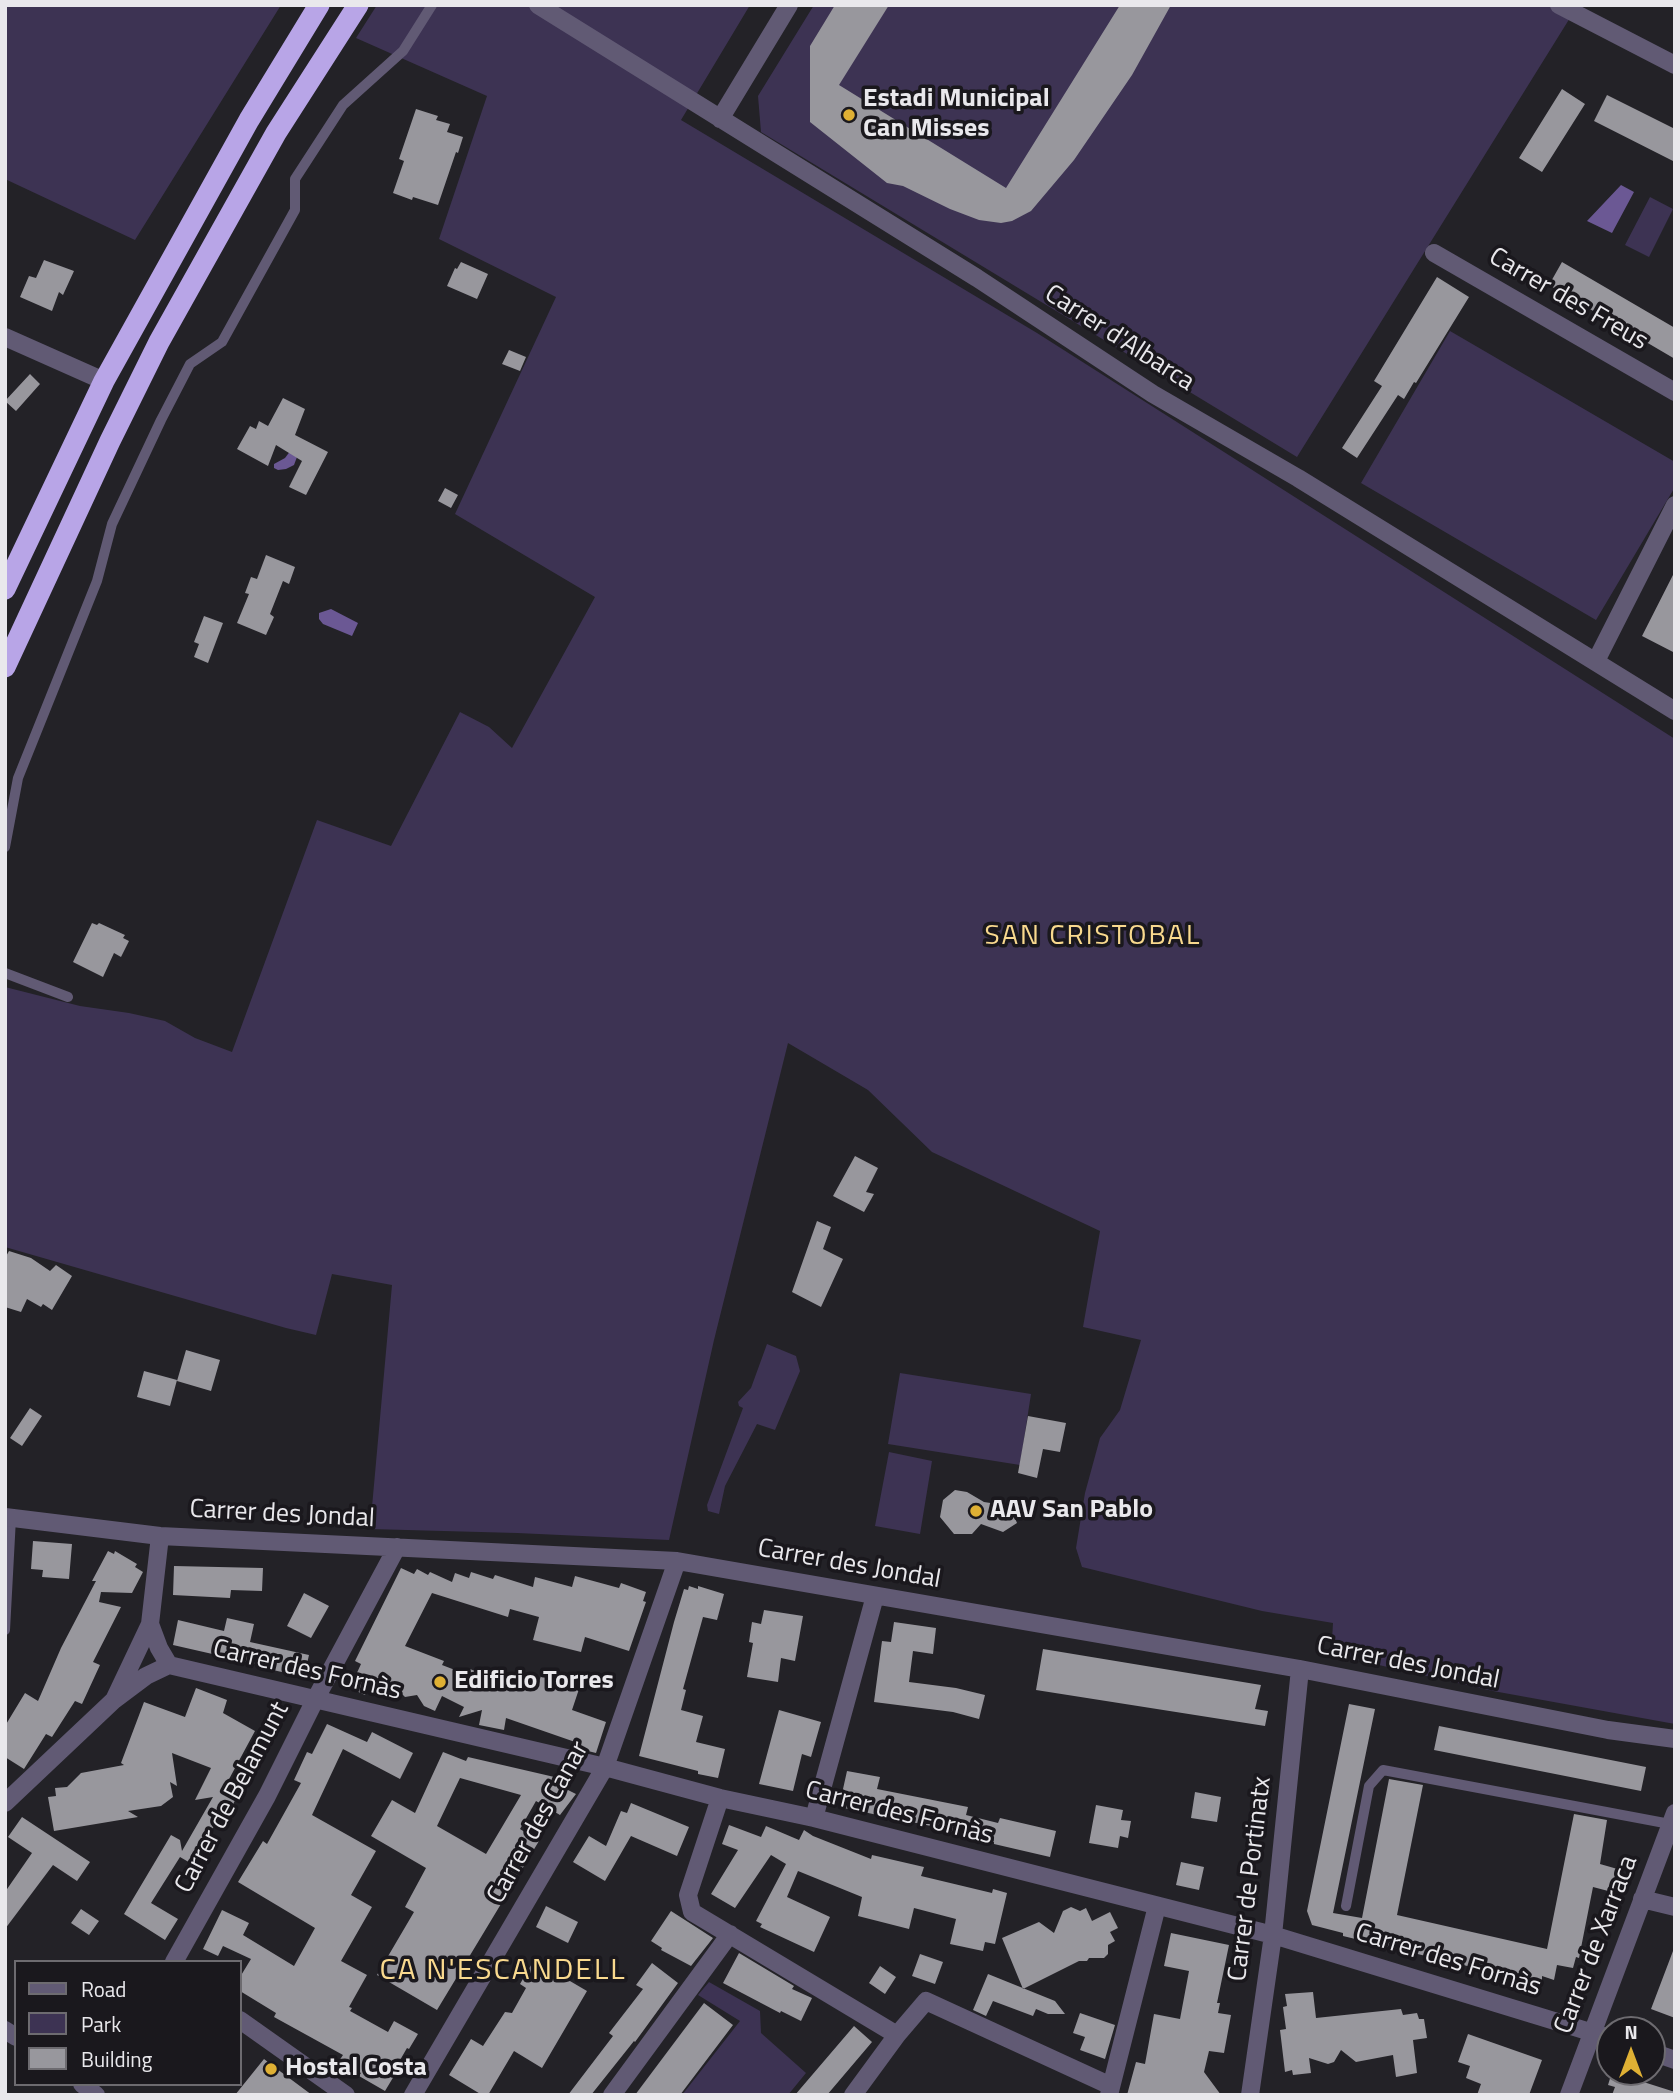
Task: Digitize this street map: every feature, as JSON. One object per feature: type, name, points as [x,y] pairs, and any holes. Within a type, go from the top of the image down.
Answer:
[{"type":"highway","points":[[5,589],[104,381],[249,120],[319,5]]},
{"type":"highway","points":[[5,667],[159,342],[276,133],[358,5]]},
{"type":"street","name":"Carrer d'Albarca","points":[[538,5],[977,278],[1153,394],[1298,478],[1675,711]]},
{"type":"street","points":[[720,118],[789,5]]},
{"type":"street","points":[[1559,5],[1675,65]]},
{"type":"street","name":"Carrer des Freus","points":[[1434,253],[1675,392]]},
{"type":"street","points":[[5,337],[104,381]]},
{"type":"street","points":[[1596,661],[1675,505]]},
{"type":"street","name":"Carrer des Jondal","points":[[8,1517],[160,1536],[677,1561],[1300,1669],[1608,1730],[1675,1739]]},
{"type":"street","points":[[114,1700],[150,1624],[160,1536]]},
{"type":"street","name":"Carrer de Belamunt","points":[[175,1960],[267,1796],[397,1547]]},
{"type":"street","name":"Carrer des Canar","points":[[413,2095],[605,1767],[677,1561]]},
{"type":"street","points":[[814,1818],[875,1596]]},
{"type":"street","points":[[5,1803],[114,1700],[146,1676],[169,1665],[150,1624]]},
{"type":"street","name":"Carrer des Fornàs","points":[[169,1665],[605,1767],[720,1798],[814,1818],[1273,1935],[1596,2033]]},
{"type":"street","name":"Carrer de Portinatx","points":[[1250,2095],[1273,1935],[1300,1669]]},
{"type":"street","points":[[720,1798],[688,1895],[692,1912],[897,2035]]},
{"type":"street","name":"Carrer de Xarraca","points":[[1569,2095],[1672,1819]]},
{"type":"street","points":[[1642,1899],[1675,1907]]},
{"type":"street","points":[[853,2095],[926,2001],[1110,2090],[1157,1906]]},
{"type":"street","points":[[612,2095],[730,1934]]},
{"type":"street","points":[[242,2021],[346,2095]]},
{"type":"lane","points":[[5,847],[18,778],[97,580],[112,524],[160,420],[190,364],[222,342],[295,210],[295,179],[343,105],[403,51],[432,5]]},
{"type":"lane","points":[[5,973],[68,997]]},
{"type":"lane","points":[[5,1630],[8,1517]]},
{"type":"lane","points":[[1346,1906],[1369,1786],[1382,1770],[1672,1819]]},
{"type":"green space","points":[[5,5],[281,5],[135,240],[5,179]]},
{"type":"green space","points":[[377,5],[750,5],[681,120],[1037,333],[1675,739],[1675,1724],[1493,1691],[1335,1655],[1333,1623],[1262,1611],[1082,1567],[1076,1548],[1085,1493],[1100,1438],[1120,1410],[1141,1340],[1083,1327],[1100,1231],[932,1152],[868,1090],[788,1043],[714,1340],[669,1540],[370,1529],[392,1285],[332,1274],[316,1335],[5,1247],[5,987],[80,1006],[165,1021],[195,1038],[232,1052],[317,820],[391,846],[460,712],[489,727],[512,748],[595,597],[455,514],[556,297],[439,239],[487,96],[356,38]]},
{"type":"green space","points":[[814,5],[1578,5],[1297,457],[761,132],[758,96]]},
{"type":"green space","points":[[1650,197],[1673,209],[1649,257],[1625,245]]},
{"type":"green space","points":[[1450,331],[1675,462],[1675,487],[1596,620],[1361,483]]},
{"type":"green space","points":[[767,1344],[796,1356],[800,1371],[775,1430],[757,1424],[725,1486],[719,1514],[708,1511],[707,1505],[743,1408],[738,1402],[751,1388]]},
{"type":"green space","points":[[900,1373],[1031,1394],[1020,1465],[888,1444]]},
{"type":"green space","points":[[889,1452],[932,1461],[920,1534],[875,1526]]},
{"type":"green space","points":[[709,1982],[760,2011],[761,2033],[806,2073],[788,2095],[682,2095],[740,2021],[698,1995]]},
{"type":"shaded area","points":[[1621,185],[1634,192],[1612,233],[1587,221]]},
{"type":"shaded area","points":[[291,450],[297,457],[294,465],[286,469],[274,468],[274,464],[285,458]]},
{"type":"shaded area","points":[[331,609],[358,623],[352,636],[323,624],[319,619],[319,613]]},
{"type":"building","name":"Estadi Municipal Can Misses","points":[[835,5],[889,5],[839,85],[1006,188],[1120,5],[1171,5],[1132,75],[1074,160],[1031,211],[1012,221],[1001,223],[979,220],[903,186],[887,183],[810,122],[810,46]]},
{"type":"building","points":[[1562,89],[1585,104],[1542,172],[1519,158]]},
{"type":"building","points":[[1607,95],[1675,129],[1675,162],[1594,121]]},
{"type":"building","points":[[416,109],[438,116],[436,120],[450,124],[447,132],[463,137],[438,205],[393,193],[404,161],[399,159]]},
{"type":"building","points":[[44,260],[74,271],[63,295],[59,292],[52,311],[20,297],[29,276],[36,278]]},
{"type":"building","points":[[461,262],[488,274],[477,299],[447,286],[455,268],[457,269]]},
{"type":"building","points":[[1562,262],[1675,328],[1675,359],[1549,285]]},
{"type":"building","points":[[1437,277],[1469,297],[1416,383],[1414,382],[1404,399],[1398,395],[1357,458],[1342,448],[1382,386],[1374,381]]},
{"type":"building","points":[[509,350],[526,357],[520,371],[502,364]]},
{"type":"building","points":[[30,374],[40,384],[16,411],[5,401]]},
{"type":"building","points":[[283,398],[305,409],[295,435],[328,452],[306,495],[289,487],[302,461],[276,445],[268,466],[237,449],[250,426],[256,429],[259,421],[268,426]]},
{"type":"building","points":[[445,488],[458,495],[451,508],[438,501]]},
{"type":"building","points":[[266,555],[295,567],[289,584],[283,581],[270,614],[274,617],[266,635],[237,623],[249,594],[245,593],[251,577],[257,579]]},
{"type":"building","points":[[1675,571],[1675,653],[1642,636]]},
{"type":"building","points":[[204,616],[223,623],[208,663],[194,657],[199,644],[194,642]]},
{"type":"building","points":[[92,923],[99,923],[125,935],[123,938],[129,941],[121,957],[114,953],[103,977],[73,962]]},
{"type":"building","points":[[855,1156],[878,1168],[866,1192],[874,1194],[864,1212],[833,1196]]},
{"type":"building","points":[[817,1221],[831,1227],[823,1249],[843,1259],[821,1307],[792,1292]]},
{"type":"building","points":[[9,1251],[31,1258],[50,1271],[56,1265],[72,1276],[52,1310],[27,1299],[21,1312],[5,1307],[5,1258]]},
{"type":"building","points":[[186,1350],[220,1360],[211,1391],[177,1381]]},
{"type":"building","points":[[144,1371],[177,1380],[170,1406],[137,1397]]},
{"type":"building","points":[[30,1408],[42,1416],[22,1446],[10,1438]]},
{"type":"building","points":[[1028,1416],[1066,1423],[1060,1452],[1043,1449],[1037,1478],[1018,1473]]},
{"type":"building","name":"AAV San Pablo","points":[[955,1490],[967,1492],[984,1502],[1010,1506],[1017,1523],[1003,1532],[981,1524],[972,1534],[954,1534],[940,1517],[943,1500]]},
{"type":"building","points":[[33,1541],[72,1544],[69,1579],[42,1577],[43,1570],[31,1569]]},
{"type":"building","points":[[108,1551],[114,1554],[115,1551],[137,1564],[135,1567],[143,1572],[132,1593],[101,1592],[99,1602],[121,1607],[93,1662],[100,1665],[82,1704],[75,1701],[52,1737],[46,1734],[24,1769],[5,1757],[5,1726],[25,1693],[38,1701]]},
{"type":"building","points":[[174,1566],[263,1568],[262,1591],[231,1590],[230,1598],[173,1595]]},
{"type":"building","points":[[401,1568],[414,1574],[417,1569],[428,1575],[430,1572],[452,1582],[455,1573],[469,1578],[471,1572],[493,1579],[495,1575],[533,1587],[535,1577],[572,1587],[575,1576],[619,1588],[621,1583],[646,1592],[643,1601],[646,1602],[629,1651],[585,1637],[581,1652],[533,1640],[539,1617],[510,1609],[508,1617],[432,1593],[405,1646],[444,1661],[442,1665],[468,1675],[470,1669],[485,1675],[483,1680],[536,1690],[541,1676],[579,1689],[572,1710],[606,1722],[596,1753],[576,1748],[578,1743],[506,1718],[504,1730],[479,1725],[482,1710],[459,1717],[464,1707],[442,1696],[435,1711],[424,1706],[417,1695],[405,1697],[397,1689],[373,1680],[365,1695],[350,1688],[361,1664],[355,1661]]},
{"type":"building","points":[[689,1586],[724,1594],[717,1620],[703,1617],[683,1689],[686,1690],[681,1710],[703,1716],[696,1742],[725,1749],[718,1778],[639,1756],[674,1622],[684,1589],[688,1590]]},
{"type":"building","points":[[304,1593],[329,1606],[311,1638],[287,1626]]},
{"type":"building","points":[[764,1610],[803,1616],[795,1661],[781,1658],[778,1682],[747,1677],[753,1643],[749,1642],[752,1622],[761,1624]]},
{"type":"building","points":[[227,1618],[254,1624],[250,1642],[309,1655],[304,1677],[173,1645],[178,1620],[224,1631]]},
{"type":"building","points":[[894,1622],[936,1628],[933,1654],[913,1651],[909,1682],[985,1695],[979,1719],[953,1712],[874,1702],[882,1641],[891,1642]]},
{"type":"building","points":[[1043,1649],[1261,1685],[1255,1709],[1268,1711],[1265,1726],[1036,1690]]},
{"type":"building","points":[[196,1688],[227,1700],[223,1713],[255,1731],[228,1781],[242,1787],[229,1812],[224,1809],[192,1864],[180,1857],[151,1903],[178,1919],[165,1940],[124,1914],[171,1835],[180,1840],[182,1851],[213,1797],[195,1800],[211,1768],[172,1753],[177,1786],[170,1782],[173,1797],[161,1806],[128,1811],[138,1817],[54,1831],[48,1797],[56,1796],[55,1788],[67,1787],[81,1773],[124,1765],[121,1763],[144,1702],[185,1717]]},
{"type":"building","points":[[1349,1704],[1375,1709],[1333,1913],[1362,1918],[1389,1779],[1423,1785],[1397,1915],[1547,1949],[1574,1814],[1607,1820],[1600,1864],[1621,1870],[1612,1892],[1593,1887],[1579,1958],[1576,1957],[1573,1968],[1557,1965],[1554,1980],[1542,1976],[1542,1984],[1343,1936],[1343,1933],[1312,1925],[1307,1911]]},
{"type":"building","points":[[779,1710],[821,1722],[811,1757],[802,1754],[793,1791],[759,1784]]},
{"type":"building","points":[[327,1724],[367,1742],[372,1732],[413,1753],[400,1779],[343,1749],[312,1815],[376,1851],[351,1895],[372,1907],[341,1961],[367,1975],[349,2007],[352,2008],[350,2011],[388,2032],[394,2021],[418,2034],[409,2049],[407,2048],[385,2091],[339,2061],[343,2055],[274,2017],[276,2013],[242,1992],[242,1974],[251,1959],[223,1946],[218,1956],[203,1949],[222,1910],[249,1923],[243,1935],[294,1966],[315,1928],[238,1882],[263,1841],[267,1844],[301,1783],[294,1780],[307,1752],[312,1754]]},
{"type":"building","points":[[1439,1726],[1646,1767],[1641,1791],[1434,1750]]},
{"type":"building","points":[[443,1752],[466,1761],[468,1757],[563,1779],[562,1787],[576,1794],[560,1815],[536,1801],[520,1829],[539,1841],[437,2010],[377,1975],[414,1912],[405,1907],[426,1868],[371,1836],[392,1800],[415,1813]],"holes":[[[460,1778],[521,1795],[486,1854],[437,1826]]]},
{"type":"building","points":[[847,1771],[880,1777],[877,1789],[968,1807],[966,1815],[998,1823],[1000,1818],[1056,1831],[1050,1857],[936,1827],[839,1807]]},
{"type":"building","points":[[1195,1792],[1221,1797],[1217,1822],[1191,1818]]},
{"type":"building","points":[[631,1803],[689,1827],[677,1856],[631,1836],[605,1881],[573,1862],[589,1836],[606,1846],[621,1811],[627,1813]]},
{"type":"building","points":[[1096,1805],[1123,1810],[1121,1820],[1131,1821],[1128,1838],[1120,1836],[1118,1848],[1089,1843]]},
{"type":"building","points":[[22,1817],[90,1862],[77,1881],[53,1865],[5,1929],[5,1892],[32,1853],[8,1837]]},
{"type":"building","points":[[729,1825],[761,1837],[766,1826],[799,1840],[804,1830],[871,1859],[872,1855],[924,1867],[921,1876],[992,1893],[993,1889],[1007,1893],[995,1944],[985,1942],[983,1951],[950,1944],[956,1919],[914,1908],[909,1929],[858,1916],[862,1897],[798,1871],[787,1897],[830,1917],[814,1952],[760,1927],[762,1924],[756,1921],[786,1864],[771,1855],[735,1908],[711,1894],[738,1850],[722,1844]]},
{"type":"building","points":[[1181,1862],[1204,1867],[1199,1890],[1176,1885]]},
{"type":"building","points":[[546,1906],[578,1922],[568,1943],[536,1927]]},
{"type":"building","points":[[1071,1907],[1080,1911],[1086,1908],[1092,1921],[1110,1912],[1118,1928],[1110,1932],[1115,1941],[1108,1945],[1108,1954],[1104,1958],[1079,1961],[1023,1989],[1002,1938],[1039,1922],[1054,1933],[1063,1911]]},
{"type":"building","points":[[81,1909],[99,1921],[89,1935],[71,1923]]},
{"type":"building","points":[[671,1911],[713,1938],[691,1966],[661,1950],[662,1948],[651,1941]]},
{"type":"building","points":[[1171,1933],[1229,1945],[1217,2003],[1220,2003],[1218,2013],[1231,2015],[1224,2053],[1209,2051],[1204,2072],[1221,2095],[1127,2095],[1136,2062],[1145,2064],[1154,2014],[1180,2019],[1189,1971],[1164,1966]]},
{"type":"building","points":[[1673,1951],[1675,1952],[1675,2018],[1651,2009]]},
{"type":"building","points":[[739,1953],[794,1986],[792,1989],[812,1998],[801,2021],[723,1983]]},
{"type":"building","points":[[920,1954],[943,1962],[935,1984],[912,1976]]},
{"type":"building","points":[[534,1960],[587,1991],[542,2068],[514,2051],[488,2095],[482,2095],[449,2075],[471,2039],[483,2046],[505,2012],[512,2013],[526,1988],[520,1984]]},
{"type":"building","points":[[652,1963],[678,1983],[635,2042],[591,2095],[568,2095],[613,2036],[609,2033],[643,1989],[636,1985]]},
{"type":"building","points":[[880,1966],[896,1977],[885,1994],[869,1983]]},
{"type":"building","points":[[988,1974],[1055,2001],[1065,2014],[1048,2014],[1036,2009],[1033,2016],[993,2001],[986,2016],[973,2010]]},
{"type":"building","points":[[1313,1992],[1316,2018],[1401,2009],[1403,2015],[1417,2013],[1419,2019],[1424,2019],[1427,2038],[1413,2040],[1417,2073],[1396,2077],[1393,2055],[1356,2062],[1341,2050],[1334,2062],[1328,2064],[1309,2058],[1311,2073],[1293,2075],[1292,2070],[1285,2072],[1280,2030],[1286,2029],[1283,2007],[1287,2006],[1285,1994]]},
{"type":"building","points":[[704,2003],[733,2025],[680,2095],[635,2095]]},
{"type":"building","points":[[1080,2013],[1115,2025],[1105,2059],[1080,2050],[1085,2037],[1073,2033]]},
{"type":"building","points":[[854,2026],[872,2042],[827,2095],[795,2095]]},
{"type":"building","points":[[1468,2034],[1542,2060],[1529,2095],[1477,2095],[1481,2084],[1466,2078],[1470,2066],[1458,2062]]},
{"type":"building","points":[[264,2059],[273,2066],[312,2095],[235,2095]]},
{"type":"building","points":[[1612,2086],[1656,2086],[1675,2092],[1674,2095],[1612,2095],[1615,2087]]},
{"type":"place","name":"Estadi Municipal Can Misses","points":[[849,115]]},
{"type":"place","name":"AAV San Pablo","points":[[976,1511]]},
{"type":"place","name":"Edificio Torres","points":[[440,1682]]},
{"type":"place","name":"Hostal Costa","points":[[271,2069]]},
{"type":"district","name":"SAN CRISTOBAL","points":[[1093,937]]},
{"type":"district","name":"CA N'ESCANDELL","points":[[503,1972]]}]
